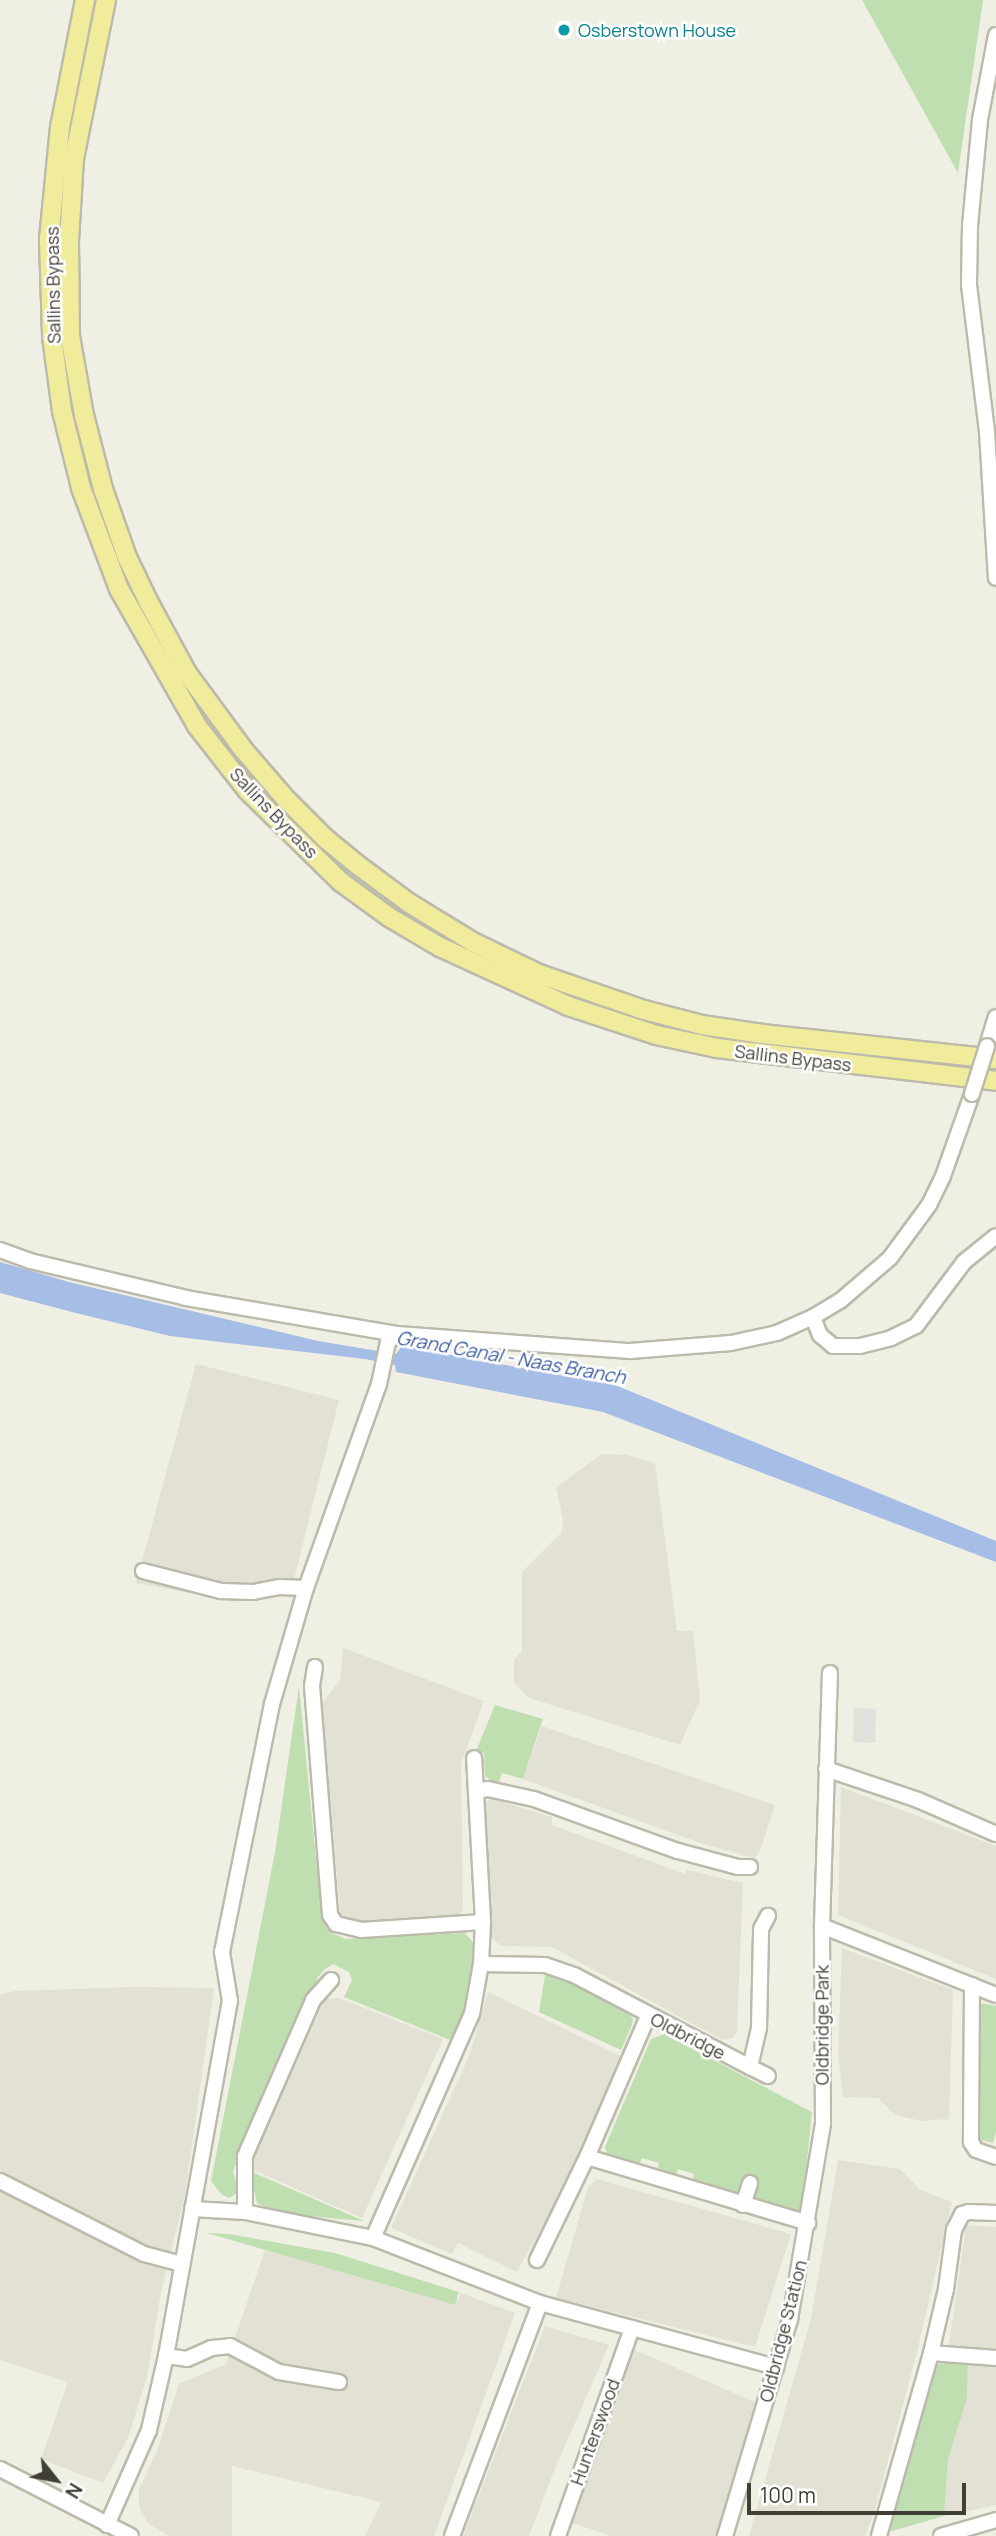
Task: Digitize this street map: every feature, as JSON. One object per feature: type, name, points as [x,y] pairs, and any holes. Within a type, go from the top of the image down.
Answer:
[{"type":"main road","name":"Sallins Bypass","points":[[85,0],[60,127],[49,240],[52,337],[62,411],[81,488],[119,589],[197,726],[247,790],[341,882],[388,917],[452,953],[568,1006],[656,1035],[716,1048],[996,1081]]},
{"type":"main road","name":"Sallins Bypass","points":[[106,0],[74,159],[69,241],[71,336],[84,415],[103,489],[127,557],[187,673],[242,748],[293,806],[359,866],[409,903],[473,942],[539,974],[644,1010],[702,1025],[762,1034],[992,1053]]},
{"type":"street","points":[[996,35],[980,120],[970,226],[970,275],[986,432],[996,578]]},
{"type":"street","points":[[0,1250],[30,1261],[186,1298],[393,1338],[630,1351],[731,1343],[778,1333],[813,1317],[858,1286],[904,1241],[929,1205],[943,1176],[972,1094],[992,1053],[996,1017]]},
{"type":"street","points":[[813,1317],[820,1335],[833,1346],[860,1346],[891,1338],[916,1326],[964,1262],[996,1236]]},
{"type":"street","points":[[107,2525],[149,2430],[166,2356],[230,2001],[222,1952],[272,1704],[306,1588],[393,1338]]},
{"type":"street","points":[[143,1571],[221,1591],[253,1592],[279,1587],[306,1588]]},
{"type":"street","points":[[315,1667],[312,1686],[330,1915],[336,1924],[361,1930],[483,1922]]},
{"type":"street","name":"Oldbridge Park","points":[[823,2123],[822,1926],[831,1673]]},
{"type":"street","points":[[373,2238],[472,2014],[481,1964],[483,1922],[474,1758]]},
{"type":"street","points":[[826,1769],[918,1800],[996,1834]]},
{"type":"street","points":[[476,1791],[488,1789],[534,1800],[678,1851],[738,1867],[750,1867]]},
{"type":"street","points":[[750,2067],[759,2028],[761,1930],[768,1916]]},
{"type":"street","points":[[822,1926],[996,1995]]},
{"type":"street","name":"Oldbridge","points":[[481,1964],[545,1965],[575,1975],[648,2016],[768,2076]]},
{"type":"street","points":[[245,2212],[245,2156],[313,2000],[318,1990],[331,1980]]},
{"type":"street","points":[[972,1985],[971,2142],[976,2150],[996,2157]]},
{"type":"street","points":[[537,2260],[587,2157],[648,2016]]},
{"type":"street","name":"Oldbridge Station","points":[[725,2536],[790,2319],[823,2123]]},
{"type":"street","points":[[587,2157],[808,2223]]},
{"type":"street","points":[[0,2181],[145,2254],[182,2264]]},
{"type":"street","points":[[743,2205],[750,2183]]},
{"type":"street","points":[[192,2209],[245,2212],[373,2238],[540,2303],[776,2367]]},
{"type":"street","points":[[879,2536],[931,2353],[946,2289],[954,2230],[959,2219],[969,2212],[996,2213]]},
{"type":"street","points":[[452,2536],[540,2303]]},
{"type":"street","name":"Hunterswood","points":[[558,2536],[632,2328]]},
{"type":"street","points":[[166,2356],[187,2359],[212,2348],[230,2346],[279,2372],[339,2382]]},
{"type":"street","points":[[931,2353],[996,2358]]},
{"type":"street","points":[[0,2469],[131,2536]]},
{"type":"street","points":[[941,2536],[996,2520]]},
{"type":"shaded area","points":[[196,1364],[339,1400],[290,1595],[280,1593],[229,1600],[136,1583]]},
{"type":"shaded area","points":[[602,1454],[627,1455],[655,1463],[677,1631],[693,1631],[700,1700],[680,1745],[529,1698],[514,1683],[514,1659],[522,1652],[522,1572],[562,1532],[563,1520],[556,1487]]},
{"type":"shaded area","points":[[343,1648],[484,1701],[461,1763],[463,1909],[460,1914],[448,1918],[353,1922],[344,1920],[340,1914],[322,1703],[340,1680]]},
{"type":"shaded area","points":[[854,1708],[876,1709],[875,1743],[853,1742]]},
{"type":"shaded area","points":[[542,1726],[775,1805],[761,1848],[755,1858],[706,1845],[523,1779]]},
{"type":"shaded area","points":[[841,1787],[996,1846],[996,1979],[838,1915]]},
{"type":"shaded area","points":[[490,1798],[552,1817],[552,1825],[685,1874],[687,1870],[743,1883],[737,2032],[732,2038],[724,2040],[711,2034],[552,1947],[504,1946],[497,1943],[491,1937],[485,1804]]},
{"type":"shaded area","points":[[842,1948],[953,1990],[949,2119],[921,2121],[895,2115],[878,2098],[843,2097],[838,2054]]},
{"type":"shaded area","points":[[134,1987],[214,1988],[185,2195],[161,2292],[147,2377],[128,2438],[103,2483],[41,2459],[68,2382],[0,2360],[0,1995],[15,1991]]},
{"type":"shaded area","points":[[488,1992],[623,2057],[572,2173],[517,2272],[458,2243],[452,2254],[391,2228],[469,2056]]},
{"type":"shaded area","points":[[339,1998],[443,2039],[362,2218],[249,2168],[325,1999]]},
{"type":"shaded area","points":[[838,2160],[900,2169],[920,2190],[952,2202],[917,2352],[874,2513],[865,2536],[749,2536],[811,2319]]},
{"type":"shaded area","points":[[597,2179],[791,2234],[755,2347],[556,2298],[588,2187]]},
{"type":"shaded area","points":[[966,2225],[996,2227],[996,2349],[949,2345]]},
{"type":"shaded area","points":[[265,2250],[455,2305],[461,2293],[515,2313],[434,2536],[365,2536],[381,2502],[232,2466],[232,2536],[169,2536],[148,2523],[142,2513],[139,2507],[139,2489],[157,2451],[179,2384],[226,2364]]},
{"type":"shaded area","points":[[545,2326],[609,2345],[529,2536],[463,2536]]},
{"type":"shaded area","points":[[623,2345],[755,2402],[716,2536],[611,2536],[563,2520]]},
{"type":"shaded area","points":[[968,2362],[996,2366],[996,2505],[944,2516],[948,2460],[967,2398]]},
{"type":"green space","points":[[862,0],[983,0],[958,173]]},
{"type":"green space","points":[[299,1686],[316,1859],[324,1919],[330,1932],[345,1939],[465,1933],[473,1942],[472,1974],[464,2023],[455,2042],[344,1997],[352,1980],[349,1972],[333,1964],[324,1970],[318,1977],[233,2171],[239,2192],[229,2198],[222,2195],[211,2181],[275,1852]]},
{"type":"green space","points":[[495,1705],[543,1719],[523,1779],[502,1773],[499,1782],[491,1781],[485,1776],[484,1753],[476,1751]]},
{"type":"green space","points":[[545,1975],[563,1978],[629,2014],[633,2019],[632,2025],[621,2050],[539,2012]]},
{"type":"green space","points":[[980,2003],[996,2006],[996,2132],[993,2143],[978,2139]]},
{"type":"green space","points":[[664,2034],[812,2112],[802,2208],[794,2214],[752,2201],[758,2181],[747,2177],[741,2198],[692,2183],[694,2174],[678,2169],[675,2178],[657,2172],[659,2163],[642,2158],[638,2167],[608,2158],[605,2147],[651,2039]]},
{"type":"green space","points":[[250,2171],[364,2221],[286,2214],[267,2208],[257,2203]]},
{"type":"green space","points":[[207,2233],[229,2234],[335,2253],[459,2292],[455,2305]]},
{"type":"green space","points":[[943,2361],[968,2362],[967,2398],[948,2460],[944,2516],[892,2531],[889,2526],[934,2368]]},
{"type":"water","points":[[0,1262],[69,1282],[318,1341],[396,1354],[402,1346],[615,1385],[996,1541],[996,1562],[603,1412],[396,1372],[395,1365],[365,1359],[170,1336],[76,1313],[0,1293]]},
{"type":"place","name":"Osberstown House","points":[[564,30]]},
{"type":"water label","name":"Grand Canal - Naas Branch","points":[[511,1358]]}]
